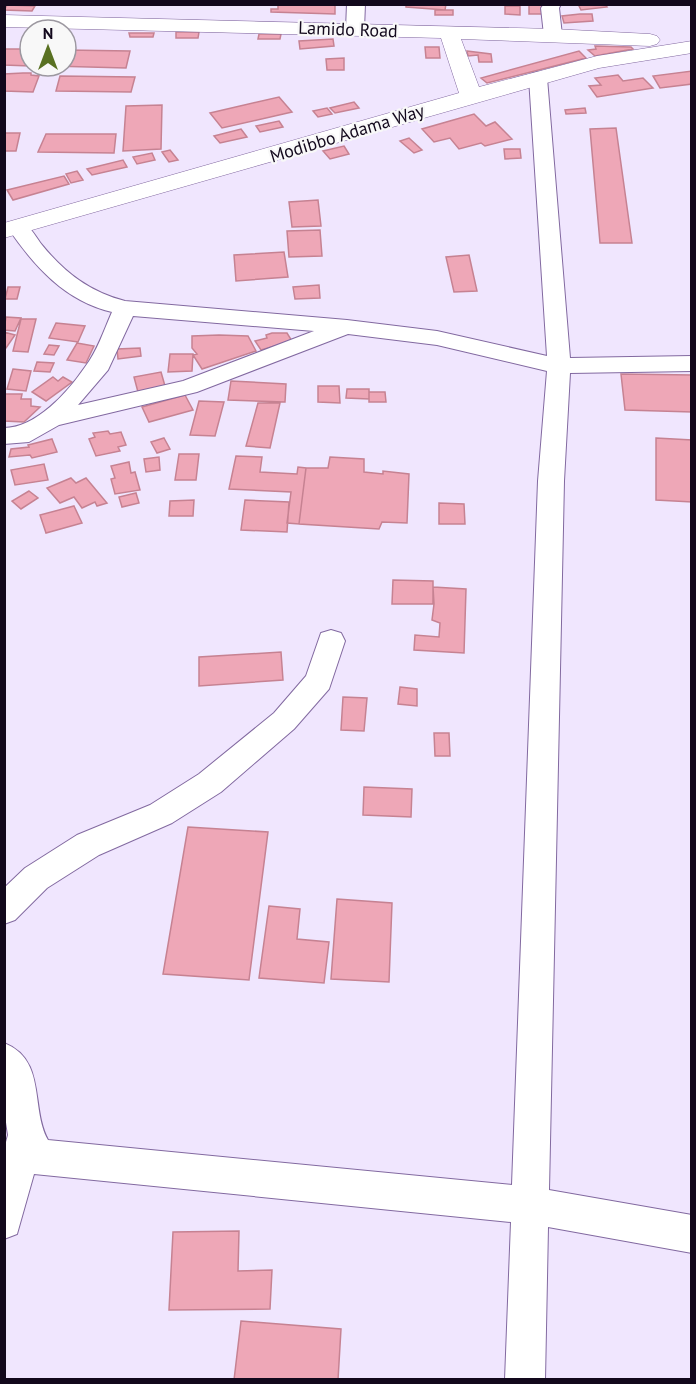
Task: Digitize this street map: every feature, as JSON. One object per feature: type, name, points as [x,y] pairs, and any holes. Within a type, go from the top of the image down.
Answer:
[{"type":"main road","name":"Lamido Road","points":[[4,21],[553,35],[692,42]]},
{"type":"main road","points":[[449,33],[471,96]]},
{"type":"main road","name":"Modibbo Adama Way","points":[[11,230],[471,96],[597,62],[692,47]]},
{"type":"street","points":[[355,29],[356,4]]},
{"type":"street","points":[[553,4],[550,8],[553,35]]},
{"type":"street","points":[[525,1380],[551,481],[559,366],[538,78]]},
{"type":"street","points":[[11,230],[30,245],[61,277],[93,299],[125,308],[346,327],[436,338],[559,366],[692,363]]},
{"type":"street","points":[[52,419],[96,370],[125,308]]},
{"type":"street","points":[[4,436],[20,436],[52,419],[189,387],[346,327]]},
{"type":"street","points":[[4,910],[36,879],[88,844],[161,814],[210,783],[284,721],[319,681],[331,641]]},
{"type":"street","points":[[4,1059],[18,1076],[26,1135],[38,1156],[530,1206],[692,1234]]},
{"type":"street","points":[[4,1221],[26,1135]]},
{"type":"building","points":[[278,4],[335,4],[335,14],[271,12],[271,9],[278,9]]},
{"type":"building","points":[[406,4],[446,4],[445,10],[406,7]]},
{"type":"building","points":[[529,4],[544,4],[546,14],[529,14]]},
{"type":"building","points":[[578,4],[605,4],[607,7],[581,10]]},
{"type":"building","points":[[7,5],[35,6],[32,11],[4,10]]},
{"type":"building","points":[[505,6],[520,6],[520,15],[505,14]]},
{"type":"building","points":[[435,10],[453,10],[453,15],[435,15]]},
{"type":"building","points":[[592,14],[593,21],[564,23],[562,16]]},
{"type":"building","points":[[176,32],[199,32],[198,38],[176,38]]},
{"type":"building","points":[[129,33],[154,33],[153,37],[130,37]]},
{"type":"building","points":[[259,34],[281,34],[280,39],[258,39]]},
{"type":"building","points":[[333,39],[334,46],[300,49],[299,41]]},
{"type":"building","points":[[595,46],[631,47],[633,49],[595,56],[588,50],[596,49]]},
{"type":"building","points":[[425,47],[439,47],[440,58],[426,58]]},
{"type":"building","points":[[4,49],[18,49],[18,66],[4,65]]},
{"type":"building","points":[[78,50],[130,51],[126,68],[78,67]]},
{"type":"building","points":[[467,51],[491,54],[492,62],[479,62],[478,55],[468,56]]},
{"type":"building","points":[[579,51],[586,58],[487,83],[481,78]]},
{"type":"building","points":[[344,58],[344,70],[327,70],[326,59]]},
{"type":"building","points":[[692,71],[692,84],[660,88],[653,76]]},
{"type":"building","points":[[18,73],[18,78],[38,78],[33,92],[4,91],[4,74]]},
{"type":"building","points":[[618,75],[623,81],[643,78],[653,88],[597,97],[589,86],[601,85],[595,78]]},
{"type":"building","points":[[135,77],[131,92],[56,91],[59,78]]},
{"type":"building","points":[[279,97],[292,112],[222,128],[210,113]]},
{"type":"building","points":[[354,102],[359,108],[335,113],[330,108]]},
{"type":"building","points":[[162,105],[161,149],[123,151],[126,106]]},
{"type":"building","points":[[327,108],[332,114],[318,117],[313,111]]},
{"type":"building","points":[[585,108],[586,113],[566,114],[565,110]]},
{"type":"building","points":[[474,114],[486,126],[495,122],[512,139],[485,146],[481,143],[459,149],[450,138],[434,142],[422,129]]},
{"type":"building","points":[[279,121],[283,127],[260,132],[256,126]]},
{"type":"building","points":[[616,128],[632,243],[600,243],[590,129]]},
{"type":"building","points":[[241,129],[247,137],[220,143],[214,136]]},
{"type":"building","points":[[4,133],[20,133],[16,151],[4,151]]},
{"type":"building","points":[[46,134],[116,134],[114,153],[38,152]]},
{"type":"building","points":[[409,138],[422,150],[414,153],[400,141]]},
{"type":"building","points":[[344,146],[349,154],[330,159],[323,151]]},
{"type":"building","points":[[504,149],[520,149],[521,158],[505,159]]},
{"type":"building","points":[[170,150],[178,160],[169,162],[162,152]]},
{"type":"building","points":[[152,153],[155,160],[137,164],[133,157]]},
{"type":"building","points":[[123,160],[127,167],[92,175],[87,169]]},
{"type":"building","points":[[77,171],[83,180],[71,183],[66,174]]},
{"type":"building","points":[[64,176],[69,184],[13,200],[7,190]]},
{"type":"building","points":[[318,200],[321,226],[292,227],[289,202]]},
{"type":"building","points":[[320,230],[322,256],[289,257],[287,231]]},
{"type":"building","points":[[284,252],[288,277],[236,281],[234,255]]},
{"type":"building","points":[[469,255],[477,291],[454,292],[446,257]]},
{"type":"building","points":[[319,285],[320,298],[295,299],[293,287]]},
{"type":"building","points":[[8,287],[20,287],[17,299],[5,299]]},
{"type":"building","points":[[6,317],[21,318],[15,331],[4,330]]},
{"type":"building","points":[[21,319],[36,319],[28,352],[13,351]]},
{"type":"building","points":[[56,323],[85,326],[78,342],[49,338]]},
{"type":"building","points":[[4,332],[15,335],[6,348],[4,348]]},
{"type":"building","points":[[287,333],[292,341],[261,350],[255,341],[267,338],[266,335]]},
{"type":"building","points":[[192,336],[248,336],[256,351],[202,369],[193,355],[197,354],[192,348]]},
{"type":"building","points":[[77,343],[94,346],[86,363],[67,360]]},
{"type":"building","points":[[49,345],[59,346],[54,355],[44,354]]},
{"type":"building","points":[[140,348],[141,356],[118,359],[117,349]]},
{"type":"building","points":[[170,354],[193,354],[192,371],[168,372]]},
{"type":"building","points":[[37,362],[54,363],[50,372],[34,371]]},
{"type":"building","points":[[13,369],[31,371],[26,391],[7,389]]},
{"type":"building","points":[[161,372],[165,386],[138,392],[134,377]]},
{"type":"building","points":[[621,374],[692,375],[692,412],[625,410]]},
{"type":"building","points":[[53,377],[58,381],[63,377],[72,382],[46,401],[32,392]]},
{"type":"building","points":[[231,381],[286,384],[285,402],[228,400]]},
{"type":"building","points":[[318,386],[339,386],[340,403],[318,402]]},
{"type":"building","points":[[347,389],[369,389],[369,399],[346,398]]},
{"type":"building","points":[[369,392],[385,392],[386,402],[369,402]]},
{"type":"building","points":[[4,394],[22,394],[21,399],[31,399],[31,406],[40,407],[24,422],[4,421]]},
{"type":"building","points":[[185,395],[193,410],[149,422],[142,407]]},
{"type":"building","points":[[199,401],[224,402],[215,436],[190,435]]},
{"type":"building","points":[[258,403],[280,403],[270,448],[246,446]]},
{"type":"building","points":[[108,431],[110,434],[121,432],[126,445],[118,447],[120,451],[96,456],[89,439],[95,437],[93,433]]},
{"type":"building","points":[[164,438],[170,449],[157,453],[151,442]]},
{"type":"building","points":[[656,438],[692,440],[692,502],[656,500]]},
{"type":"building","points":[[52,439],[57,452],[32,458],[30,455],[9,457],[11,449],[29,447],[28,445]]},
{"type":"building","points":[[179,454],[199,454],[196,480],[175,480]]},
{"type":"building","points":[[236,456],[262,457],[260,472],[297,474],[298,467],[306,468],[299,524],[287,523],[291,492],[229,489]]},
{"type":"building","points":[[159,457],[160,470],[146,472],[144,459]]},
{"type":"building","points":[[330,457],[364,459],[364,472],[383,474],[383,471],[409,474],[407,523],[382,522],[379,529],[299,524],[306,468],[328,468]]},
{"type":"building","points":[[129,462],[131,473],[135,472],[140,490],[115,494],[111,479],[115,478],[111,466]]},
{"type":"building","points":[[44,464],[48,480],[15,485],[11,470]]},
{"type":"building","points":[[71,478],[76,483],[86,478],[107,503],[97,506],[95,502],[82,508],[74,497],[60,503],[47,488]]},
{"type":"building","points":[[29,491],[38,498],[21,509],[12,501]]},
{"type":"building","points":[[136,493],[139,503],[122,507],[119,497]]},
{"type":"building","points":[[194,500],[193,516],[169,516],[170,501]]},
{"type":"building","points":[[245,500],[289,502],[287,532],[241,530]]},
{"type":"building","points":[[439,503],[464,504],[465,524],[439,524]]},
{"type":"building","points":[[74,506],[82,523],[46,533],[40,515]]},
{"type":"building","points":[[393,580],[433,581],[433,604],[392,604]]},
{"type":"building","points":[[433,587],[466,589],[464,653],[414,650],[415,635],[439,637],[440,623],[432,620]]},
{"type":"building","points":[[281,652],[283,680],[199,686],[199,657]]},
{"type":"building","points":[[400,687],[417,689],[417,706],[398,704]]},
{"type":"building","points":[[343,697],[367,698],[364,731],[341,730]]},
{"type":"building","points":[[434,733],[449,733],[450,756],[435,756]]},
{"type":"building","points":[[364,787],[412,789],[411,817],[363,815]]},
{"type":"building","points":[[188,827],[268,832],[249,980],[163,974]]},
{"type":"building","points":[[337,899],[392,903],[389,982],[331,979]]},
{"type":"building","points":[[269,906],[300,909],[297,939],[329,942],[324,983],[259,978]]},
{"type":"building","points":[[239,1231],[238,1271],[272,1270],[270,1309],[169,1310],[173,1232]]},
{"type":"building","points":[[241,1321],[341,1329],[338,1380],[234,1380]]}]
